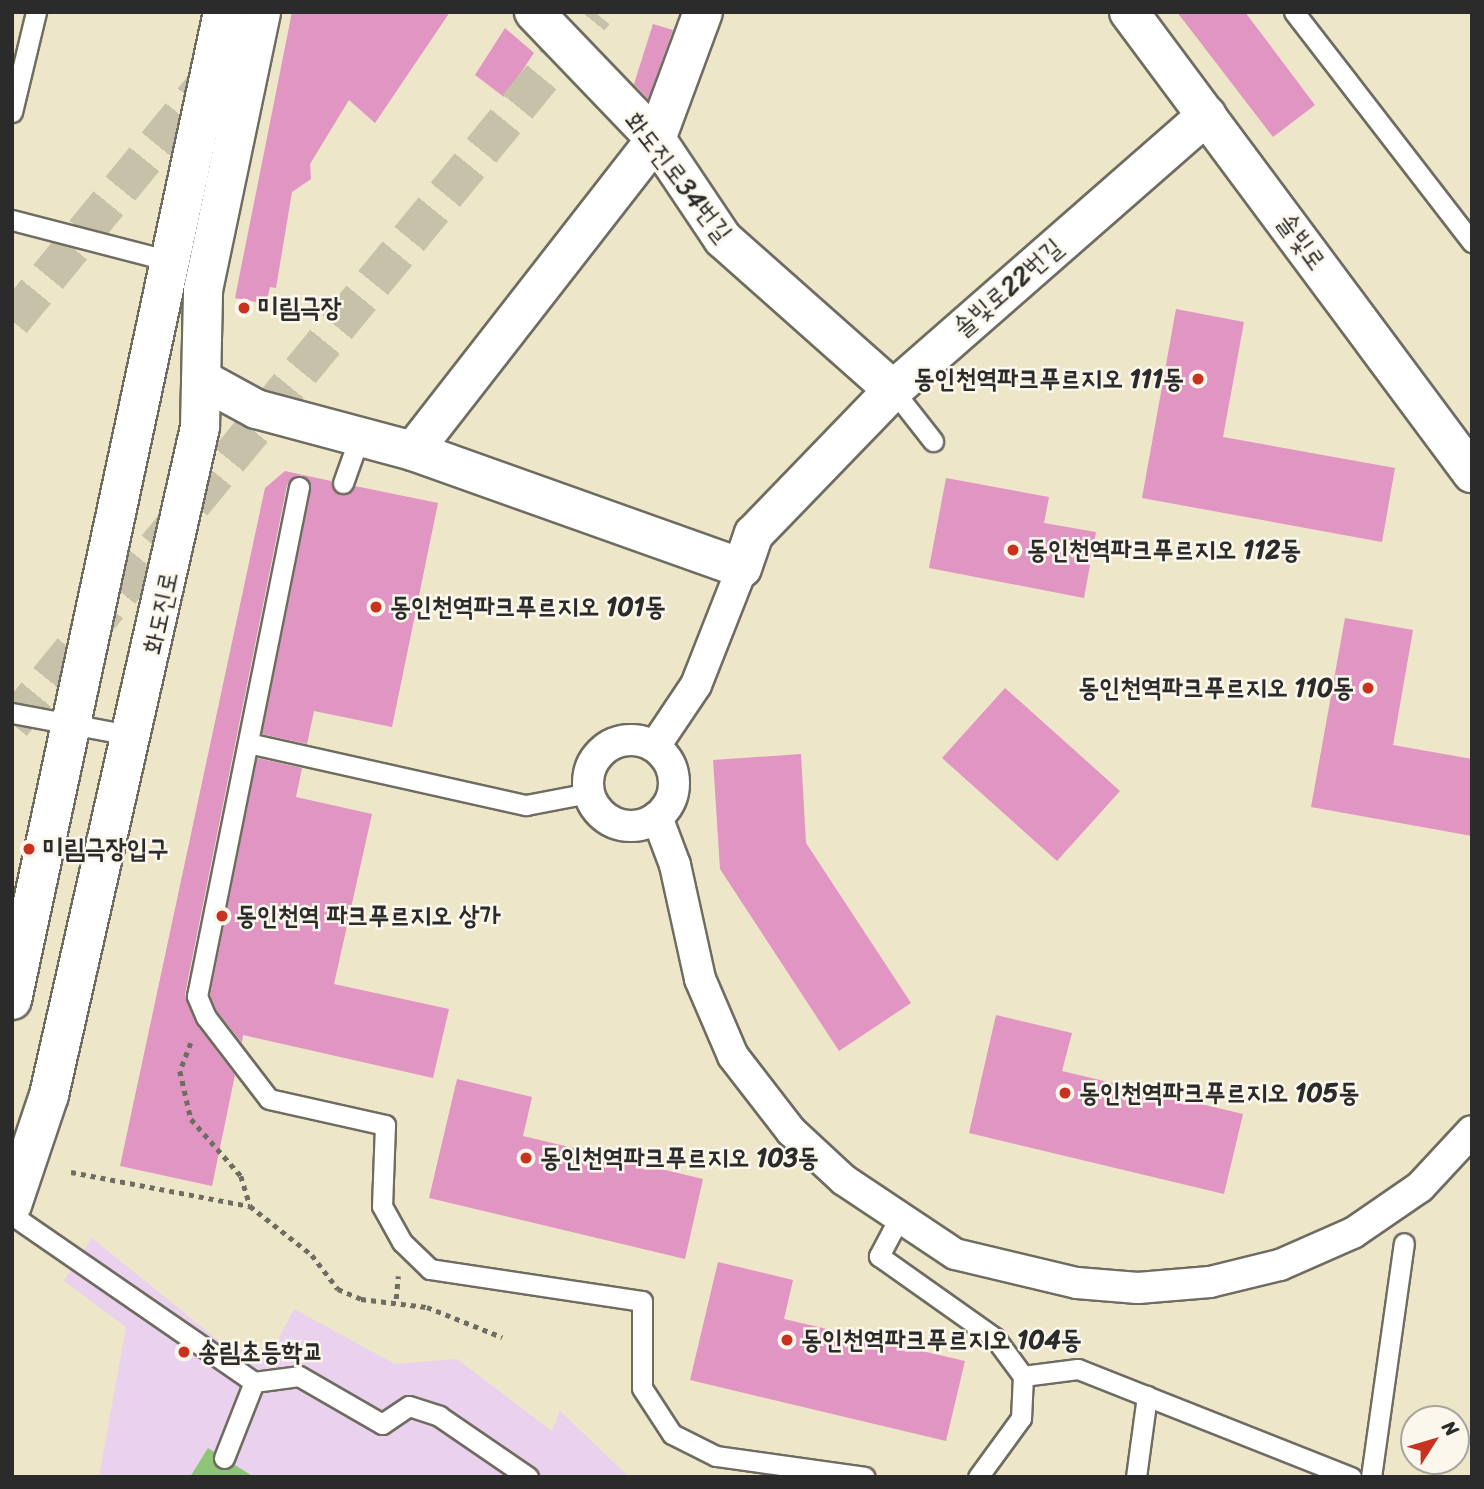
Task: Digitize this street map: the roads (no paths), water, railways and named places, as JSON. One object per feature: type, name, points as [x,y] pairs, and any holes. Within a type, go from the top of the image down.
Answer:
[{"type":"street","points":[[15,978],[223,12]]},
{"type":"street","name":"화도진로","points":[[12,1205],[49,1095],[135,736],[200,426],[203,289],[261,12]]},
{"type":"street","name":"화도진로34번길","points":[[534,12],[656,139],[723,239],[892,390]]},
{"type":"street","points":[[413,451],[656,139],[703,12]]},
{"type":"street","name":"솔빛로","points":[[1129,12],[1472,473]]},
{"type":"street","name":"솔빛로22번길","points":[[742,568],[754,534],[892,390],[1207,114]]},
{"type":"street","points":[[201,380],[256,409],[413,451],[742,568],[696,685],[655,746]]},
{"type":"street","points":[[657,817],[618,824],[595,807],[589,793],[591,764],[600,752],[626,739],[655,746],[674,781],[657,817],[675,865],[700,979],[733,1056],[791,1131],[898,1220],[955,1254],[1013,1272],[1138,1288],[1210,1282],[1280,1265],[1353,1233],[1420,1187],[1472,1131]]},
{"type":"lane","points":[[12,112],[36,12]]},
{"type":"lane","points":[[1294,12],[1472,243]]},
{"type":"lane","points":[[12,220],[170,261]]},
{"type":"lane","points":[[892,390],[933,441]]},
{"type":"lane","points":[[343,483],[359,438]]},
{"type":"lane","points":[[299,487],[197,996],[206,1017],[269,1099],[385,1125],[382,1206],[389,1225],[429,1269],[642,1301],[642,1388],[672,1434],[716,1456],[865,1477]]},
{"type":"lane","points":[[12,713],[72,721],[135,736]]},
{"type":"lane","points":[[248,743],[526,805],[589,793]]},
{"type":"lane","points":[[12,1215],[254,1382],[299,1376],[382,1424],[409,1406],[439,1416],[527,1477]]},
{"type":"lane","points":[[898,1220],[879,1255],[995,1338],[1023,1376],[1021,1418],[978,1477]]},
{"type":"lane","points":[[1371,1477],[1404,1243]]},
{"type":"lane","points":[[1023,1376],[1078,1369],[1351,1477]]},
{"type":"lane","points":[[224,1458],[254,1382]]},
{"type":"lane","points":[[1136,1477],[1147,1396]]},
{"type":"tunnel","points":[[12,724],[595,12]]},
{"type":"tunnel","points":[[12,321],[215,73]]},
{"type":"place","name":"미림극장","points":[[244,308]]},
{"type":"place","name":"동인천역파크푸르지오 111동","points":[[1198,379]]},
{"type":"place","name":"동인천역파크푸르지오 112동","points":[[1013,550]]},
{"type":"place","name":"동인천역파크푸르지오 101동","points":[[376,607]]},
{"type":"place","name":"동인천역파크푸르지오 110동","points":[[1368,688]]},
{"type":"place","name":"미림극장입구","points":[[29,849]]},
{"type":"place","name":"동인천역 파크푸르지오 상가","points":[[222,916]]},
{"type":"place","name":"동인천역파크푸르지오 105동","points":[[1065,1093]]},
{"type":"place","name":"동인천역파크푸르지오 103동","points":[[526,1158]]},
{"type":"place","name":"동인천역파크푸르지오 104동","points":[[787,1340]]},
{"type":"place","name":"송림초등학교","points":[[184,1352]]}]
